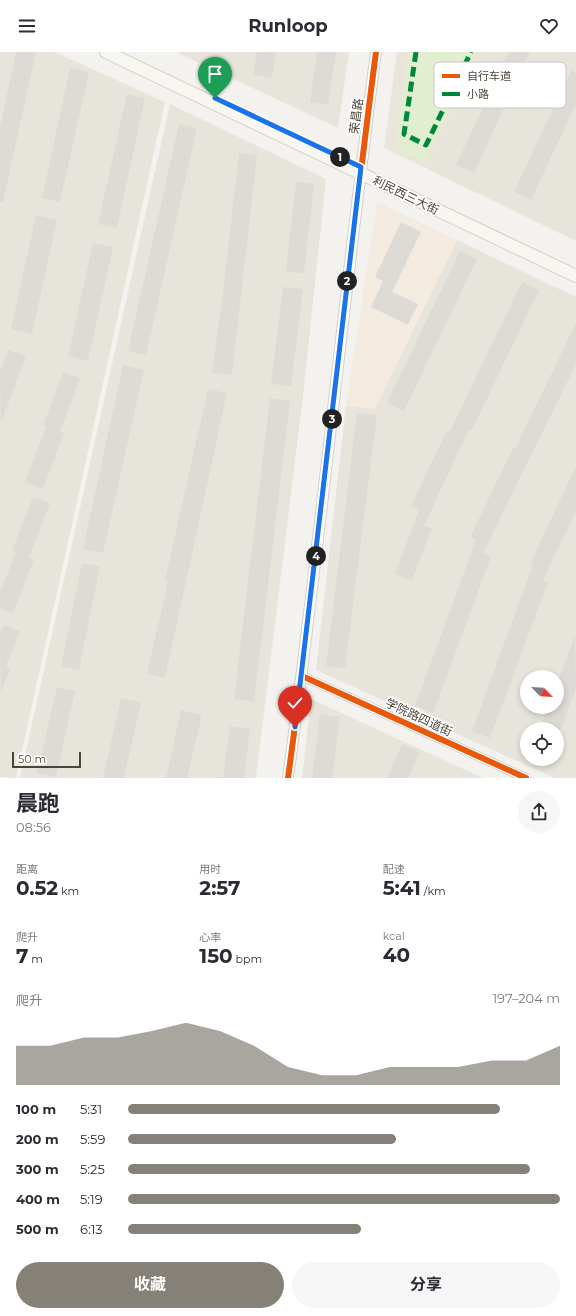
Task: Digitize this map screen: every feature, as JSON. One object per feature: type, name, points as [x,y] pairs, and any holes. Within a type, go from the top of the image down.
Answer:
[{"type":"main road","name":"利民西三大街","points":[[106,52],[576,268]]},
{"type":"main road","name":"利民西三大街","points":[[118,52],[576,276]]},
{"type":"street","name":"荣昌路","points":[[288,778],[302,676],[360,170],[376,52]]},
{"type":"street","name":"学院路四道街","points":[[302,676],[526,778]]},
{"type":"shaded area","points":[[0,52],[55,52],[165,102],[16,778],[0,777]]},
{"type":"shaded area","points":[[176,52],[349,52],[338,128]]},
{"type":"shaded area","points":[[397,52],[484,52],[479,62],[434,62],[434,108],[457,108],[427,169],[384,148]]},
{"type":"shaded area","points":[[484,52],[576,52],[576,241],[427,169],[457,108],[566,108],[566,62],[479,62]]},
{"type":"shaded area","points":[[170,104],[326,179],[303,396],[256,778],[20,778]]},
{"type":"shaded area","points":[[377,202],[457,240],[375,409],[346,406]]},
{"type":"shaded area","points":[[457,240],[576,297],[576,778],[555,778],[528,766],[564,766],[564,722],[520,722],[520,762],[316,670],[346,406],[375,408]]},
{"type":"shaded area","points":[[311,699],[483,778],[302,778]]},
{"type":"green space","points":[[408,52],[477,52],[472,62],[434,62],[434,108],[451,108],[425,163],[396,148]]},
{"type":"building","points":[[16,52],[36,52],[3,202],[0,202],[0,127]]},
{"type":"building","points":[[257,52],[276,52],[272,78],[253,75]]},
{"type":"building","points":[[317,52],[336,52],[328,105],[310,102]]},
{"type":"building","points":[[509,52],[530,52],[525,62],[504,62]]},
{"type":"building","points":[[70,68],[89,72],[60,202],[42,198]]},
{"type":"building","points":[[571,70],[576,73],[576,104],[531,200],[514,192],[553,108],[566,108],[566,81]]},
{"type":"building","points":[[127,94],[145,98],[117,228],[98,224]]},
{"type":"building","points":[[483,108],[504,108],[474,173],[456,165]]},
{"type":"building","points":[[179,124],[197,128],[146,355],[128,351]]},
{"type":"building","points":[[239,153],[257,155],[232,375],[212,373]]},
{"type":"building","points":[[296,182],[314,184],[304,273],[286,271]]},
{"type":"building","points":[[36,215],[57,220],[32,334],[11,329]]},
{"type":"building","points":[[401,222],[421,232],[392,292],[418,304],[408,325],[371,307],[383,281],[375,277]]},
{"type":"building","points":[[93,243],[113,247],[88,361],[68,356]]},
{"type":"building","points":[[460,251],[477,259],[404,411],[387,403]]},
{"type":"building","points":[[522,282],[539,290],[472,430],[469,429],[424,526],[432,528],[412,581],[395,574],[419,510],[411,506],[447,430],[450,431]]},
{"type":"building","points":[[283,287],[303,289],[291,386],[271,384]]},
{"type":"building","points":[[576,323],[576,364],[483,553],[491,557],[433,713],[415,706],[476,540],[470,537],[513,448],[515,449]]},
{"type":"building","points":[[8,350],[26,356],[1,423],[0,371]]},
{"type":"building","points":[[123,365],[144,370],[103,553],[83,549]]},
{"type":"building","points":[[63,372],[80,378],[60,432],[64,433],[43,489],[25,482],[46,427],[43,426]]},
{"type":"building","points":[[208,389],[227,393],[165,678],[147,674],[168,581],[165,580]]},
{"type":"building","points":[[270,398],[290,401],[254,702],[234,699]]},
{"type":"building","points":[[357,413],[377,415],[345,669],[326,666]]},
{"type":"building","points":[[576,466],[576,511],[543,580],[548,582],[490,738],[472,731],[533,565],[530,564]]},
{"type":"building","points":[[33,497],[50,503],[29,557],[34,559],[13,614],[0,609],[0,593],[16,552],[12,551]]},
{"type":"building","points":[[82,563],[100,566],[79,670],[61,667]]},
{"type":"building","points":[[4,625],[20,631],[6,667],[10,669],[1,693],[0,634]]},
{"type":"building","points":[[575,635],[576,688],[564,722],[543,722],[545,714],[564,714],[564,670],[562,670]]},
{"type":"building","points":[[57,687],[75,691],[56,777],[37,773]]},
{"type":"building","points":[[121,698],[141,702],[124,778],[103,778]]},
{"type":"building","points":[[181,710],[202,715],[187,778],[166,778]]},
{"type":"building","points":[[320,714],[340,717],[332,778],[312,778]]},
{"type":"building","points":[[230,726],[250,729],[244,778],[223,778]]},
{"type":"building","points":[[402,744],[420,752],[408,778],[387,778]]},
{"type":"marked path","points":[[416,52],[404,134],[426,145],[444,108]]},
{"type":"marked path","points":[[466,62],[471,52]]},
{"type":"cycle path","points":[[288,778],[376,52]]},
{"type":"cycle path","points":[[302,676],[526,778]]},
{"type":"route","points":[[215,98],[361,167],[295,727]]}]
